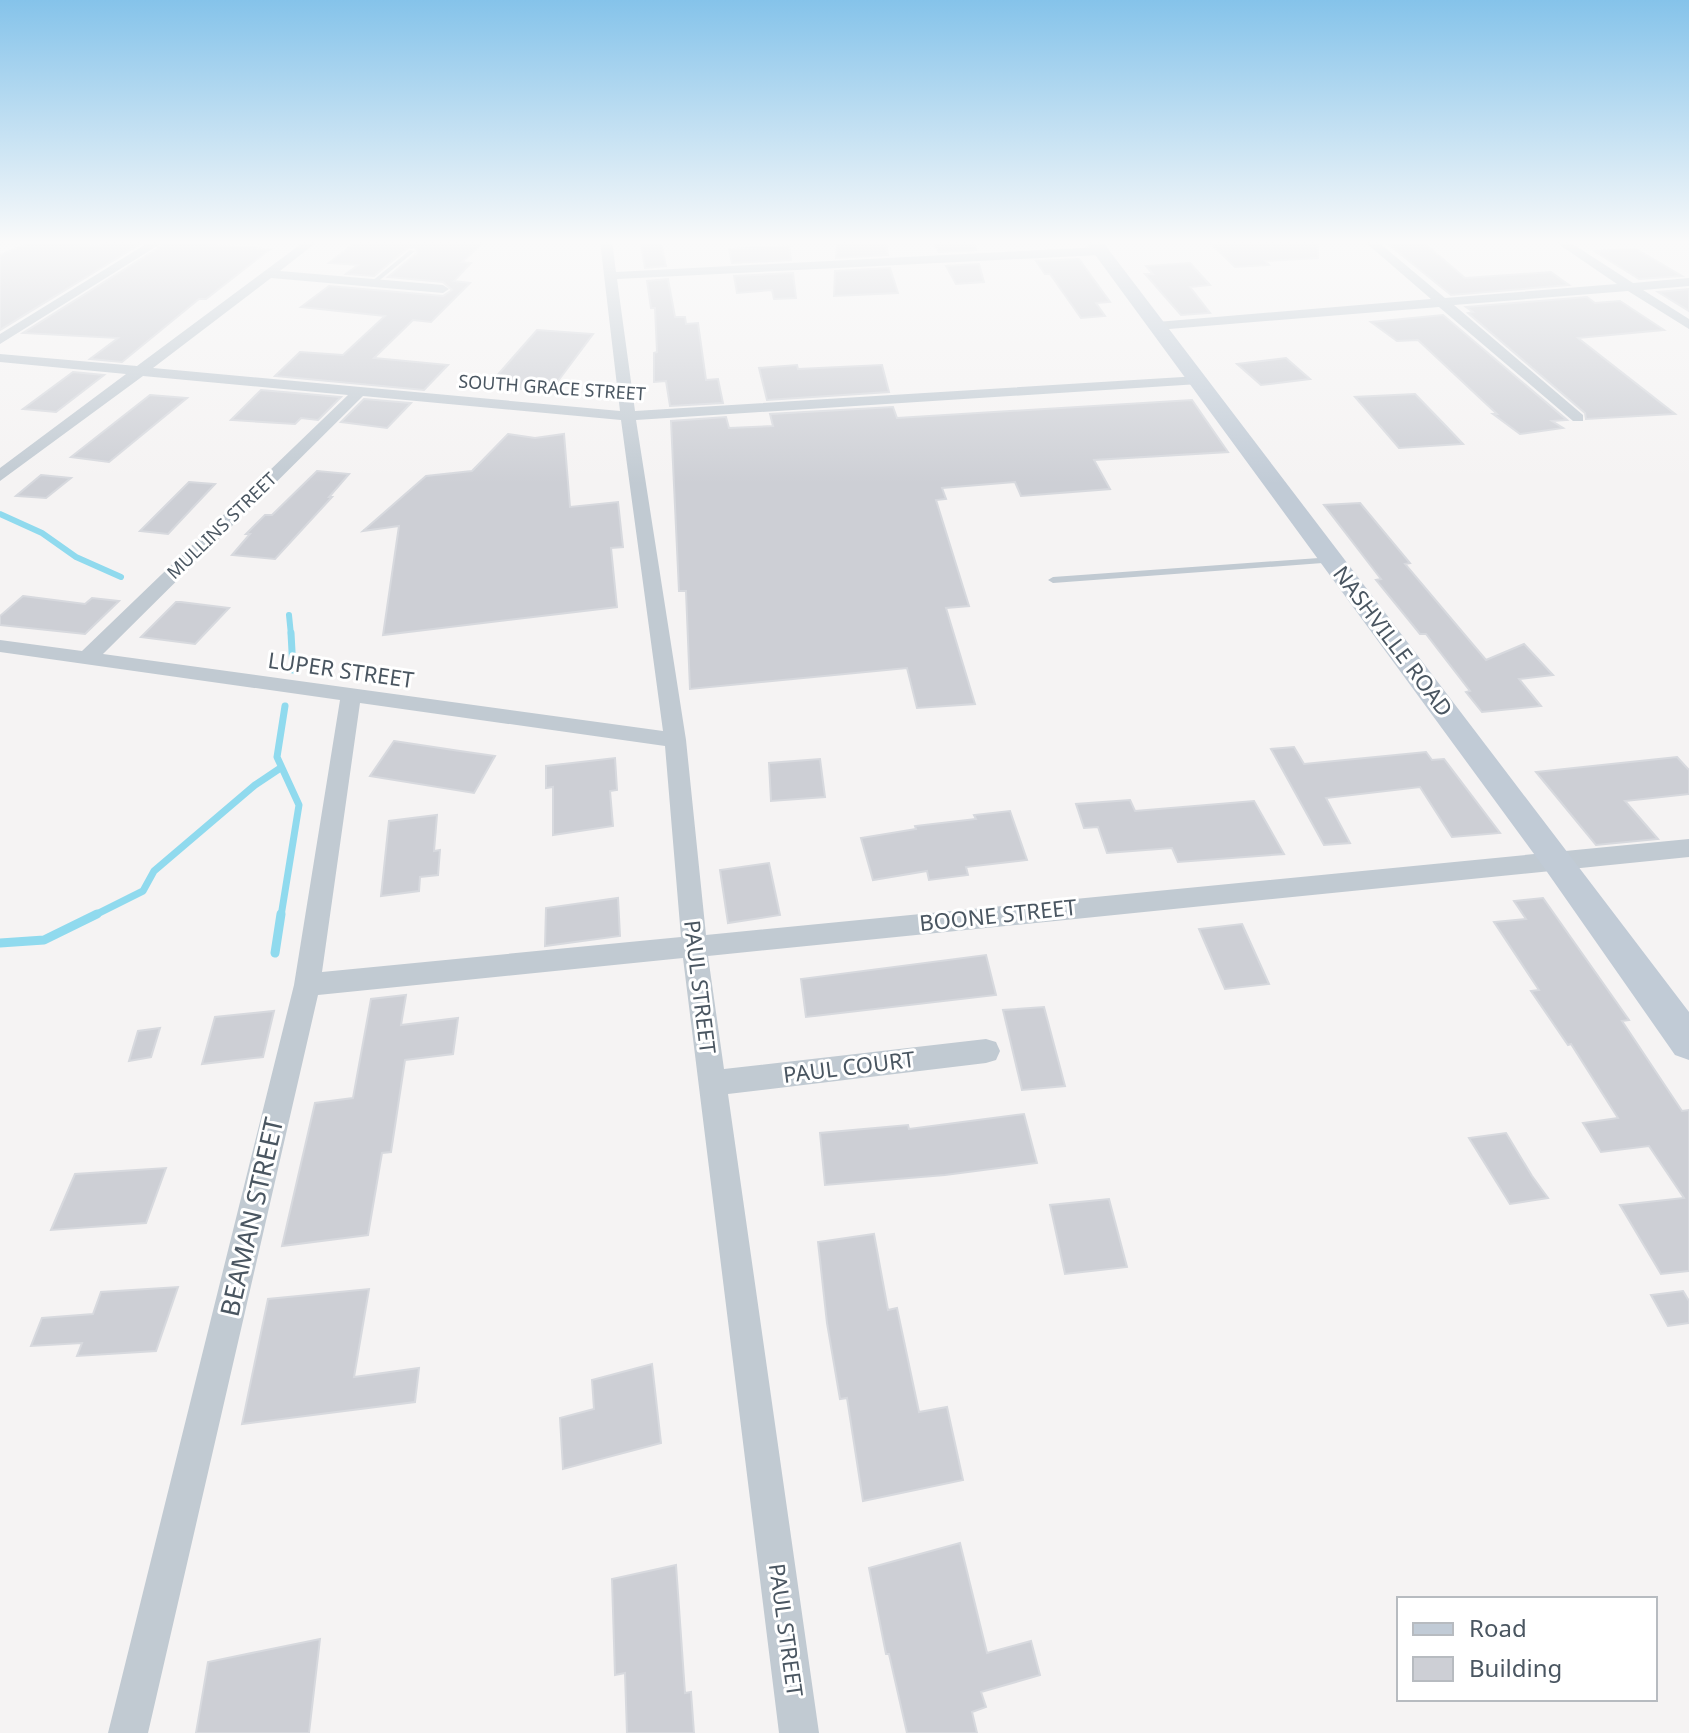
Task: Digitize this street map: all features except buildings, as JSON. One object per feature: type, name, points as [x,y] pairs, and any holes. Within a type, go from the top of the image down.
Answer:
[{"type":"main road","name":"NASHVILLE ROAD","points":[[1154,322],[1557,860],[1689,1043]]},
{"type":"street","points":[[0,340],[29,322]]},
{"type":"street","points":[[0,476],[205,322]]},
{"type":"street","name":"PAUL STREET","points":[[616,322],[675,740],[694,945],[799,1733]]},
{"type":"street","points":[[1157,326],[1206,322]]},
{"type":"street","points":[[1464,322],[1578,418]]},
{"type":"street","name":"SOUTH GRACE STREET","points":[[0,358],[357,394],[628,416],[1199,380]]},
{"type":"street","name":"MULLINS STREET","points":[[87,658],[357,394]]},
{"type":"street","name":"LUPER STREET","points":[[0,646],[675,740]]},
{"type":"street","name":"BEAMAN STREET","points":[[128,1733],[307,985],[351,696]]},
{"type":"street","name":"BOONE STREET","points":[[307,985],[1689,848]]},
{"type":"street","name":"PAUL COURT","points":[[713,1083],[986,1051]]},
{"type":"lane","points":[[1053,580],[1333,560]]},
{"type":"waterway","points":[[0,514],[42,533],[76,557],[121,577]]},
{"type":"waterway","points":[[289,615],[291,635]]},
{"type":"waterway","points":[[291,633],[293,670]]},
{"type":"waterway","points":[[281,916],[299,805],[277,757],[285,706]]},
{"type":"waterway","points":[[97,914],[143,891],[154,871],[255,785],[279,769]]},
{"type":"waterway","points":[[0,943],[44,940],[97,914]]},
{"type":"waterway","points":[[93,916],[97,914]]},
{"type":"waterway","points":[[275,953],[281,914]]}]
